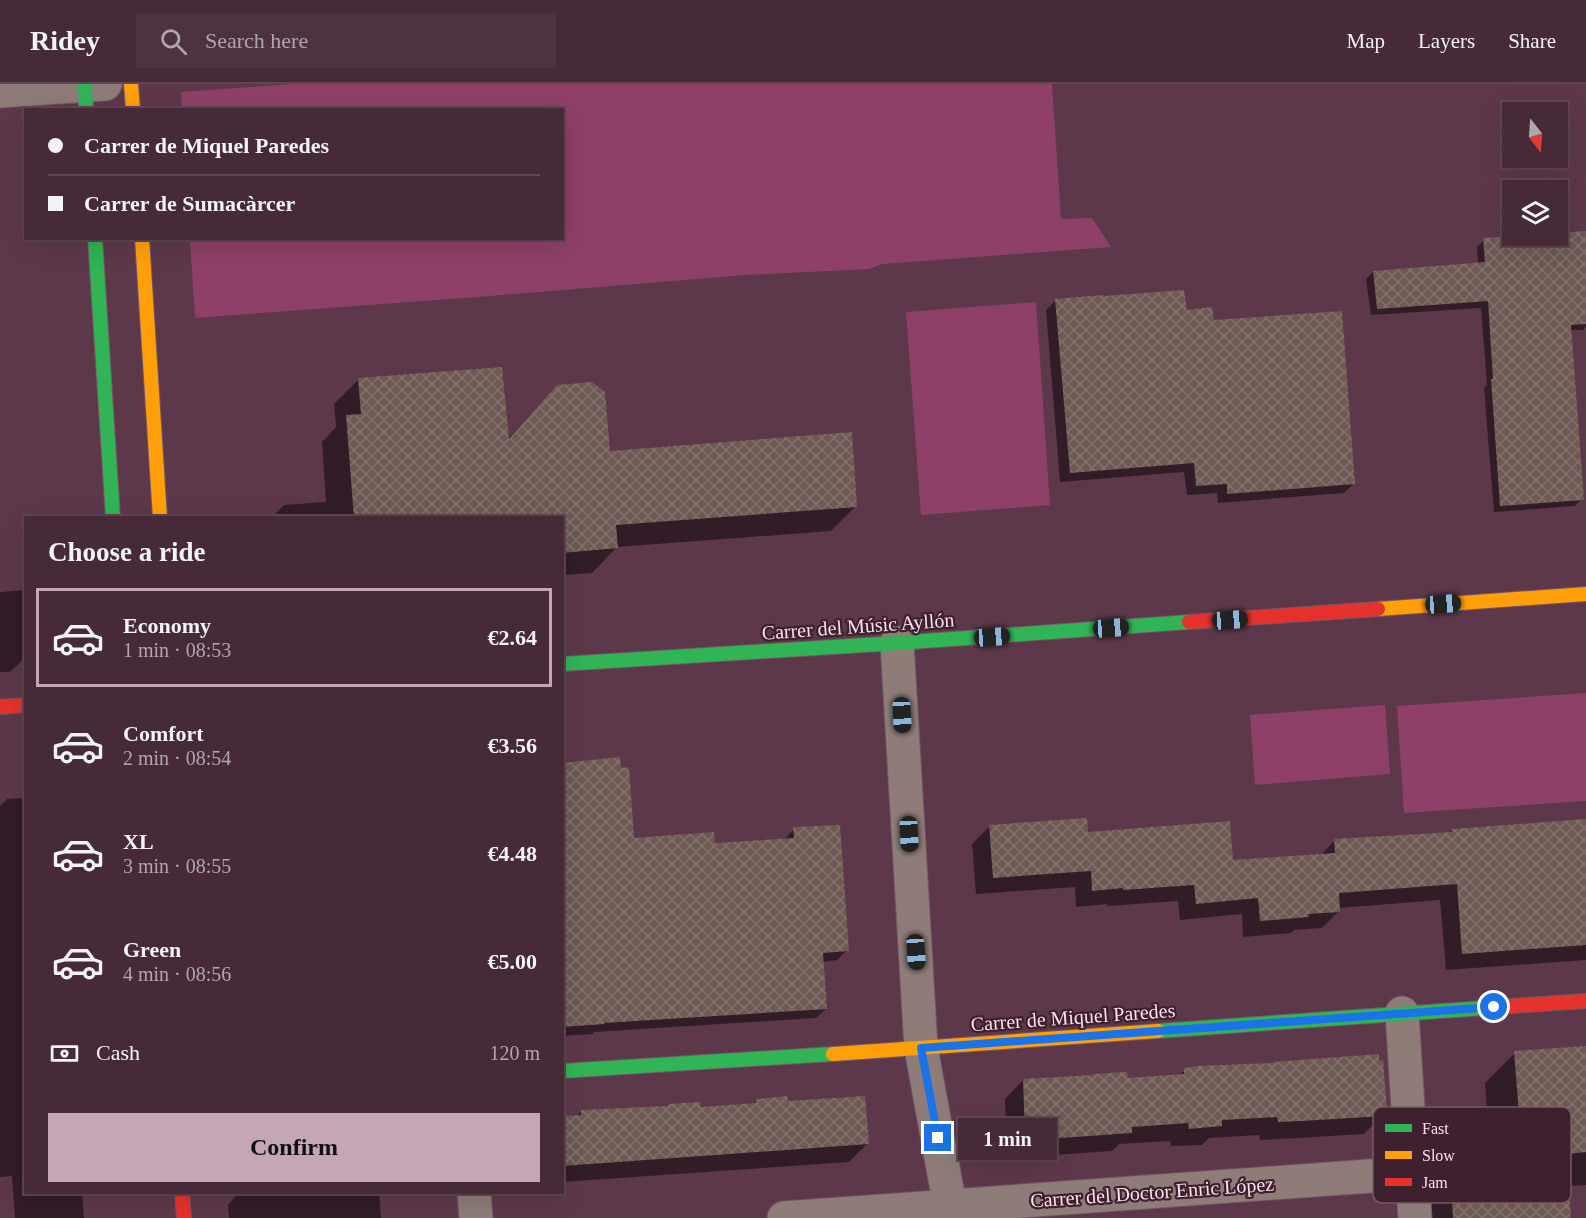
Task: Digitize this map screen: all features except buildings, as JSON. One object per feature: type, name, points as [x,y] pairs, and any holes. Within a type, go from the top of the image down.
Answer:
[{"type":"street","points":[[131,84],[133,108]]},
{"type":"street","points":[[0,91],[90,91]]},
{"type":"street","points":[[95,240],[113,516]]},
{"type":"street","points":[[142,240],[160,516]]},
{"type":"street","name":"Carrer del Músic Ayllón","points":[[564,664],[897,643],[1586,594]]},
{"type":"street","points":[[897,643],[921,1048],[951,1212]]},
{"type":"street","points":[[0,707],[24,705]]},
{"type":"street","name":"Carrer de Miquel Paredes","points":[[564,1071],[1586,1001]]},
{"type":"street","points":[[1402,1013],[1408,1107]]},
{"type":"street","name":"Carrer del Doctor Enric López","points":[[784,1218],[951,1212],[1373,1176]]},
{"type":"street","points":[[182,1194],[184,1218]]},
{"type":"street","points":[[474,1194],[476,1218]]},
{"type":"street","points":[[1414,1203],[1415,1218]]},
{"type":"shaded area","points":[[293,84],[1052,84],[1061,219],[1092,218],[1111,247],[882,264],[869,269],[746,275],[195,318],[190,240],[564,240],[564,108],[182,108],[181,92]]},
{"type":"shaded area","points":[[1036,302],[1050,505],[921,515],[906,312]]},
{"type":"shaded area","points":[[1586,693],[1586,801],[1404,813],[1397,706]]},
{"type":"shaded area","points":[[1385,705],[1390,774],[1255,785],[1250,715]]},
{"type":"traffic: fast","points":[[85,84],[86,108]]},
{"type":"traffic: fast","points":[[95,240],[113,516]]},
{"type":"traffic: fast","points":[[564,664],[1189,622]]},
{"type":"traffic: fast","points":[[1158,1031],[1498,1007]]},
{"type":"traffic: fast","points":[[564,1071],[833,1054]]},
{"type":"traffic: slow","points":[[131,84],[133,108]]},
{"type":"traffic: slow","points":[[142,240],[160,516]]},
{"type":"traffic: slow","points":[[1378,609],[1586,594]]},
{"type":"traffic: slow","points":[[833,1054],[1158,1031]]},
{"type":"traffic: jam","points":[[1189,622],[1378,609]]},
{"type":"traffic: jam","points":[[0,707],[24,705]]},
{"type":"traffic: jam","points":[[1498,1007],[1586,1001]]},
{"type":"traffic: jam","points":[[182,1194],[184,1218]]},
{"type":"route","points":[[938,1138],[921,1048],[1494,1007]]}]
